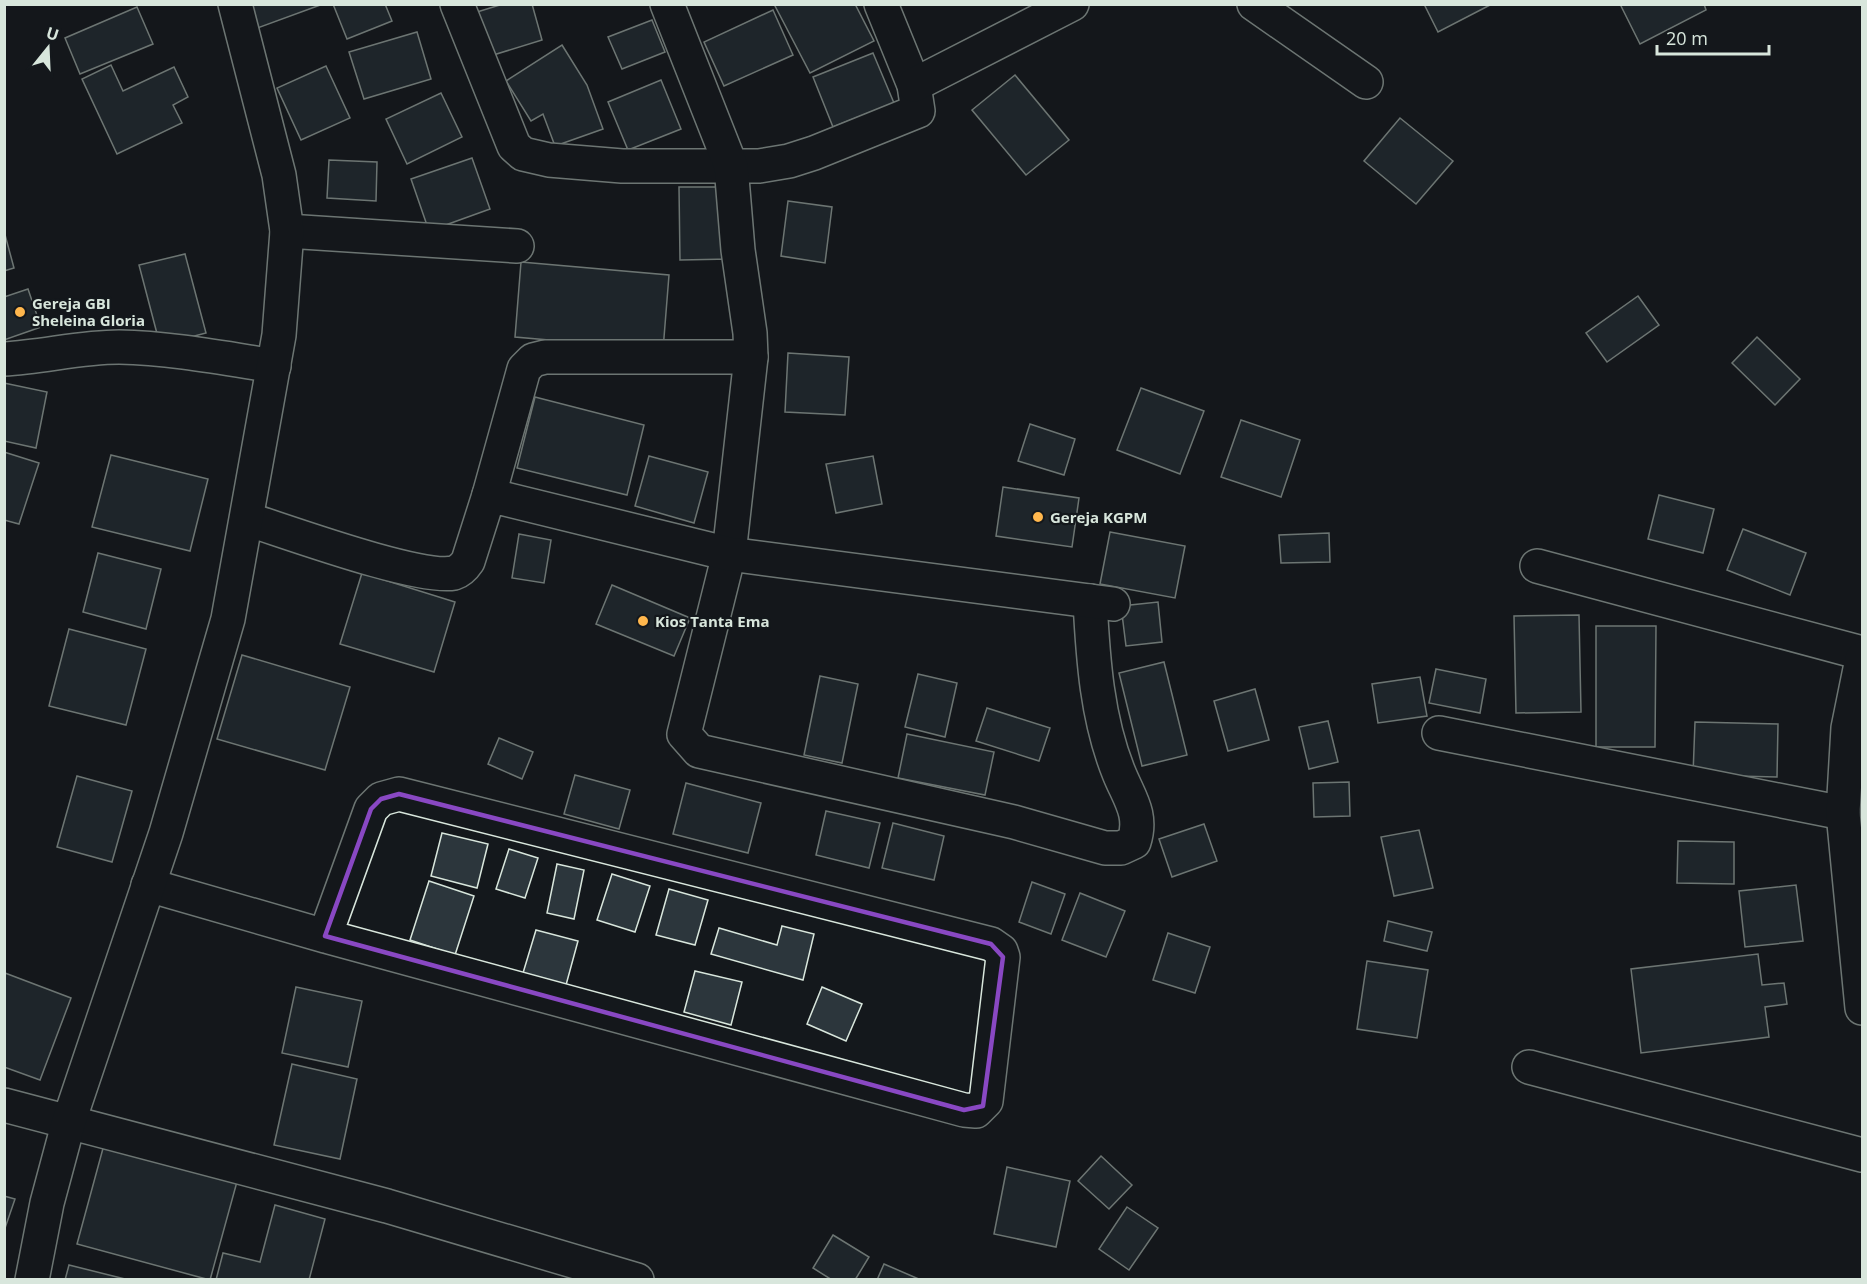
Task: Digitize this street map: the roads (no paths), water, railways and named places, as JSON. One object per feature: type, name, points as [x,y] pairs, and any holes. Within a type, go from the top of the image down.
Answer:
[{"type":"street","points":[[32,1280],[47,1203],[69,1122],[166,832],[228,619],[248,519],[279,335],[287,231],[279,174],[251,58],[235,4]]},
{"type":"street","points":[[457,4],[514,146],[523,154],[549,160],[622,166],[759,166],[789,161],[915,113],[919,108],[914,85],[881,4]]},
{"type":"street","points":[[489,495],[729,554],[1102,603],[1094,673],[1109,746],[1139,820],[1134,842],[1121,848],[1105,848],[1014,822],[699,751],[684,734],[729,554],[751,357],[731,166],[667,4]]},
{"type":"street","points":[[914,85],[1072,4]]},
{"type":"street","points":[[1254,4],[1366,81]]},
{"type":"street","points":[[287,231],[517,246]]},
{"type":"street","points":[[4,358],[83,348],[120,347],[175,351],[274,366]]},
{"type":"street","points":[[248,519],[402,566],[451,573],[464,567],[468,561],[524,369],[534,360],[544,357],[751,357]]},
{"type":"street","points":[[1537,566],[1863,653]]},
{"type":"street","points":[[1863,659],[1848,728],[1854,778],[1843,813],[1863,1008]]},
{"type":"street","points":[[1439,733],[1843,813]]},
{"type":"street","points":[[148,885],[325,936],[964,1110],[976,1111],[986,1101],[1003,957],[1001,951],[991,944],[411,797],[394,795],[381,799],[371,809],[325,936]]},
{"type":"street","points":[[1529,1067],[1863,1155]]},
{"type":"street","points":[[4,1105],[387,1206],[637,1280]]},
{"type":"place","name":"Gereja GBI Sheleina Gloria","points":[[20,312]]},
{"type":"place","name":"Gereja KGPM","points":[[1038,517]]},
{"type":"place","name":"Kios Tanta Ema","points":[[643,621]]}]
